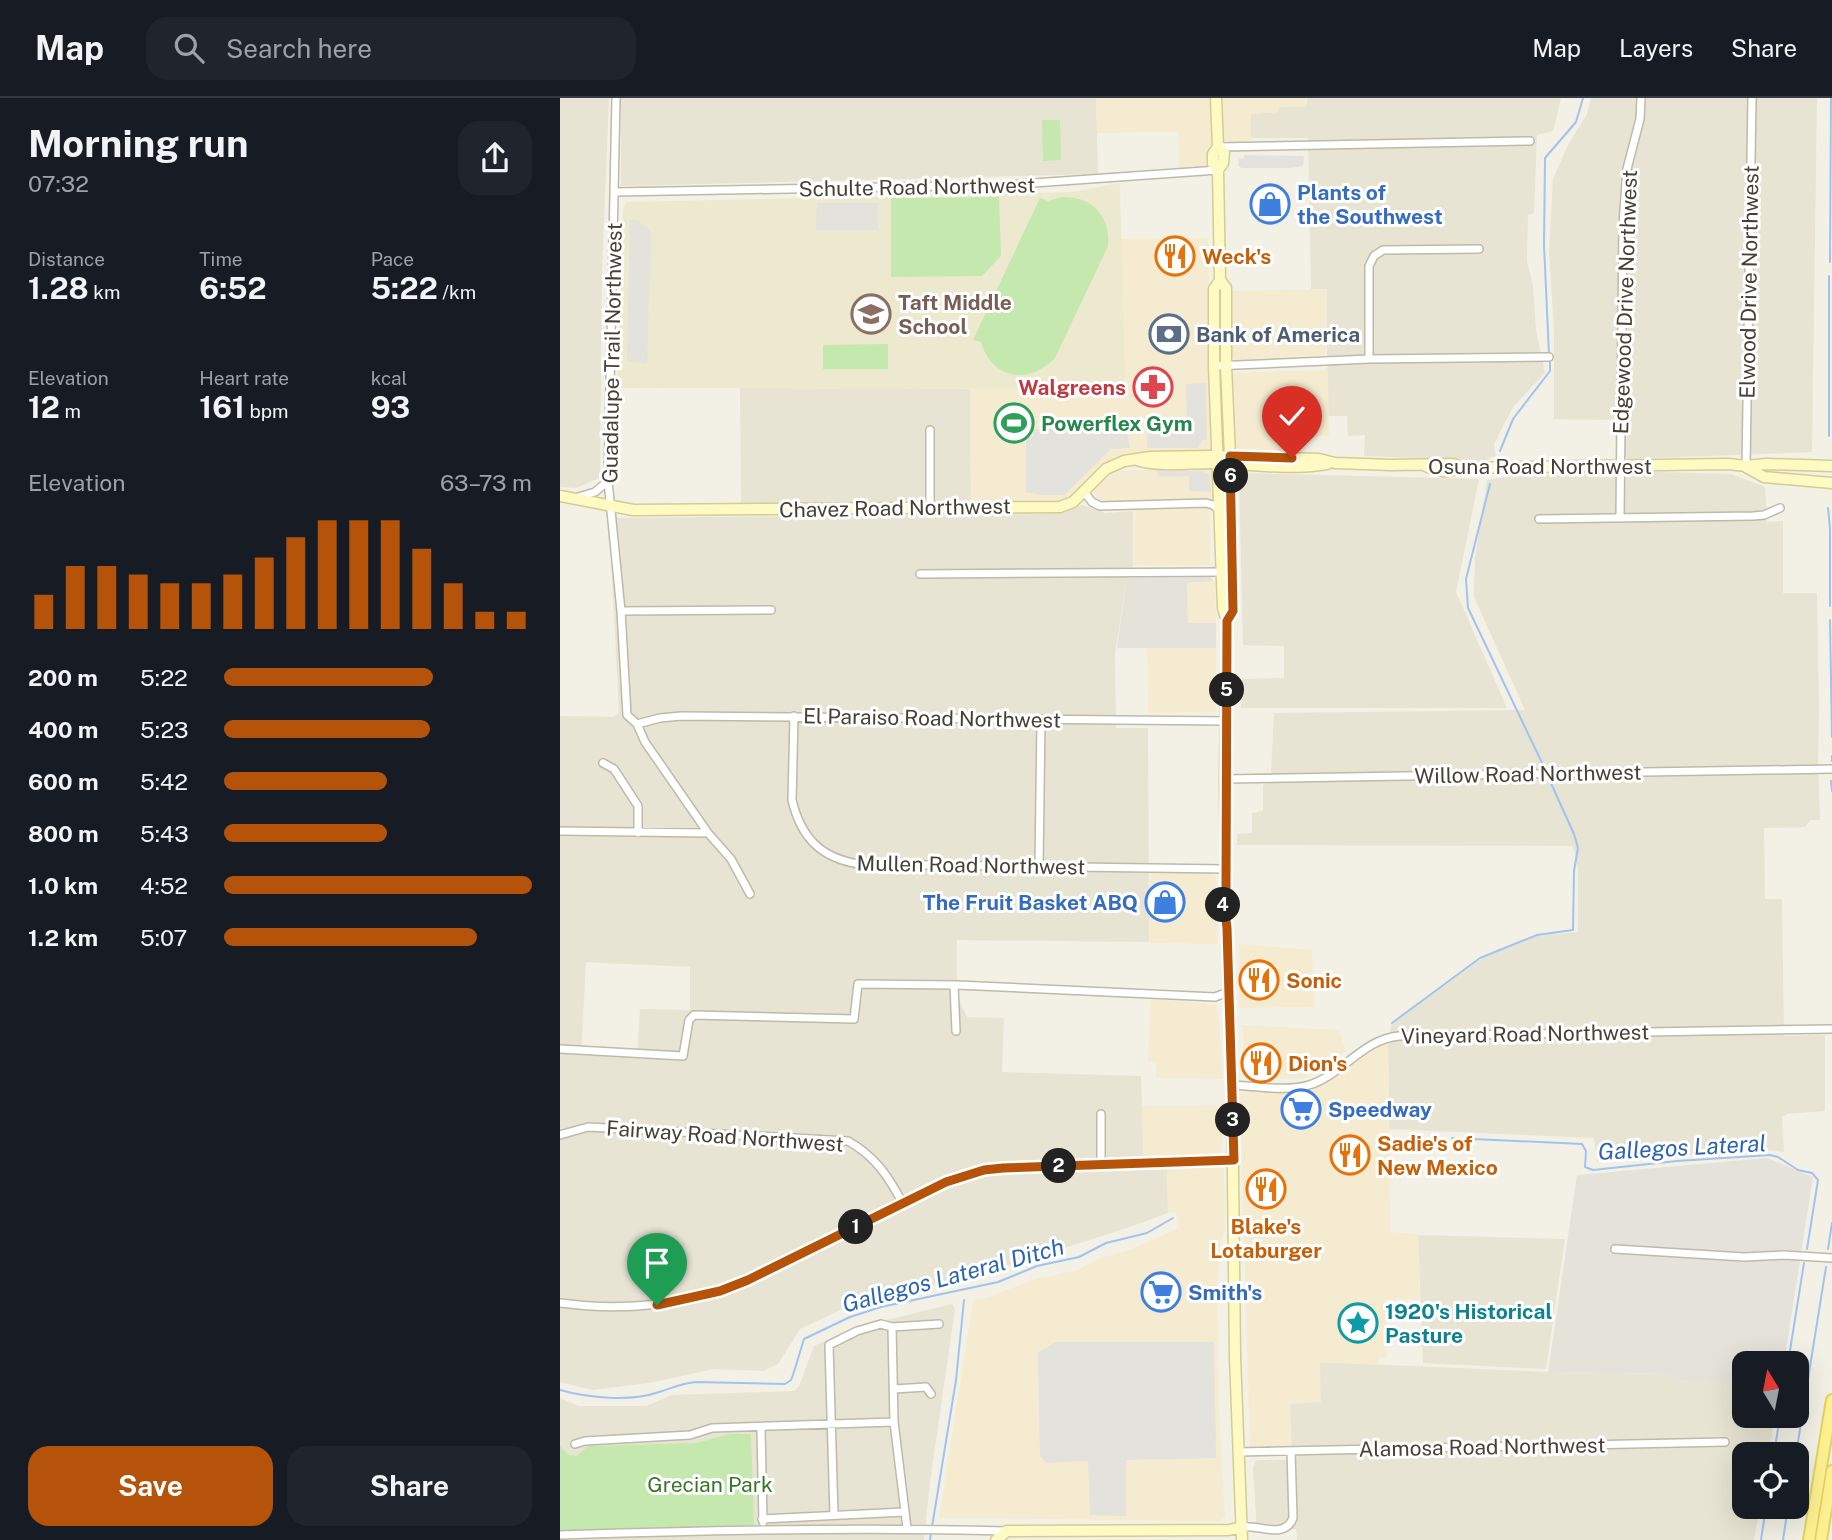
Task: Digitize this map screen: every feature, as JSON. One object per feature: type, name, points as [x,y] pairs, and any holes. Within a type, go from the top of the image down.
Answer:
[{"type":"main road","points":[[1216,98],[1218,147],[1213,154],[1213,164],[1218,170],[1220,280],[1214,289],[1214,366],[1232,546],[1233,611],[1227,621]]},
{"type":"main road","points":[[1220,280],[1226,288],[1224,461],[1220,511],[1223,608],[1227,621],[1226,888],[1223,896],[1232,1085],[1242,1540]]},
{"type":"main road","name":"Osuna Road Northwest","points":[[1084,492],[1111,466],[1150,457],[1294,467],[1335,463],[1426,466],[1436,471],[1462,468],[1728,464],[1832,466]]},
{"type":"main road","name":"Osuna Road Northwest","points":[[1746,466],[1764,477],[1832,483]]},
{"type":"main road","name":"Chavez Road Northwest","points":[[560,496],[633,510],[930,508],[1060,507],[1073,502],[1084,492]]},
{"type":"main road","points":[[1809,1540],[1832,1400]]},
{"type":"main road","points":[[1821,1540],[1832,1471]]},
{"type":"main road","points":[[996,1540],[1007,1531],[1229,1530],[1242,1527]]},
{"type":"street","name":"Guadalupe Trail Northwest","points":[[616,98],[608,481],[621,611],[627,715],[637,724],[645,742],[708,832],[731,859],[750,894]]},
{"type":"street","name":"Edgewood Drive Northwest","points":[[1620,518],[1624,211],[1627,169],[1640,120],[1641,98]]},
{"type":"street","name":"Elwood Drive Northwest","points":[[1746,466],[1752,98]]},
{"type":"street","points":[[1218,147],[1530,141]]},
{"type":"street","name":"Schulte Road Northwest","points":[[615,192],[1007,185],[1218,170]]},
{"type":"street","points":[[1369,359],[1369,266],[1374,256],[1383,250],[1479,249]]},
{"type":"street","points":[[1214,366],[1369,359],[1549,357]]},
{"type":"street","points":[[930,430],[930,508]]},
{"type":"street","points":[[573,499],[596,492],[608,481]]},
{"type":"street","points":[[1084,492],[1092,502],[1105,506],[1210,504],[1220,511]]},
{"type":"street","points":[[1539,520],[1753,516],[1764,515],[1780,508]]},
{"type":"street","points":[[920,575],[1233,572]]},
{"type":"street","points":[[621,611],[771,610]]},
{"type":"street","name":"El Paraiso Road Northwest","points":[[637,724],[681,716],[1227,721]]},
{"type":"street","name":"Mullen Road Northwest","points":[[794,716],[792,800],[799,823],[817,847],[842,862],[1226,869]]},
{"type":"street","points":[[1039,867],[1041,719]]},
{"type":"street","points":[[603,763],[614,769],[638,806],[638,833]]},
{"type":"street","name":"Willow Road Northwest","points":[[1225,779],[1832,769]]},
{"type":"street","points":[[560,831],[708,832]]},
{"type":"street","points":[[560,1049],[683,1056],[689,1020],[694,1015],[854,1019],[858,984],[954,985],[1214,997],[1228,992]]},
{"type":"street","points":[[954,985],[956,1031]]},
{"type":"street","name":"Vineyard Road Northwest","points":[[1232,1085],[1306,1086],[1318,1082],[1378,1040],[1399,1036],[1832,1029]]},
{"type":"street","points":[[1101,1114],[1101,1164]]},
{"type":"street","name":"Fairway Road Northwest","points":[[560,1135],[589,1127],[848,1141],[866,1151],[879,1165],[903,1203]]},
{"type":"street","points":[[560,1303],[634,1308],[689,1300],[720,1291],[946,1182],[984,1170],[1234,1160]]},
{"type":"street","points":[[1615,1249],[1744,1257],[1784,1255],[1832,1258]]},
{"type":"street","points":[[834,1515],[829,1345],[857,1331],[881,1324],[939,1324]]},
{"type":"street","points":[[892,1326],[894,1422],[907,1528]]},
{"type":"street","points":[[894,1389],[926,1387],[931,1394]]},
{"type":"street","points":[[575,1444],[584,1441],[690,1436],[712,1429],[894,1422]]},
{"type":"street","points":[[761,1429],[764,1529]]},
{"type":"street","name":"Alamosa Road Northwest","points":[[1239,1451],[1725,1442]]},
{"type":"street","points":[[1242,1527],[1250,1525],[1264,1530],[1284,1529],[1290,1525],[1293,1518],[1291,1451]]},
{"type":"street","points":[[762,1518],[904,1513]]},
{"type":"street","points":[[560,1535],[764,1529],[907,1528],[1007,1531]]},
{"type":"shaded area","points":[[560,98],[609,98],[602,270],[600,478],[576,488],[560,487]]},
{"type":"shaded area","points":[[621,98],[1096,98],[1098,174],[621,186]]},
{"type":"shaded area","points":[[1096,98],[1210,98],[1213,161],[1208,165],[1179,168],[1178,132],[1097,133]]},
{"type":"shaded area","points":[[1222,98],[1307,98],[1307,106],[1280,107],[1279,112],[1251,114],[1251,142],[1226,144]]},
{"type":"shaded area","points":[[1307,98],[1561,98],[1553,131],[1537,135],[1534,213],[1528,215],[1527,261],[1545,373],[1513,407],[1494,444],[1496,458],[1492,456],[1487,461],[1364,456],[1365,435],[1348,436],[1347,416],[1328,416],[1326,289],[1311,290],[1308,138],[1251,138],[1251,114],[1279,112],[1279,107],[1306,106]]},
{"type":"shaded area","points":[[1591,98],[1817,98],[1812,452],[1629,459],[1624,456],[1625,420],[1554,419],[1554,330],[1549,252],[1553,179],[1568,145],[1587,114]]},
{"type":"shaded area","points":[[1244,155],[1304,156],[1303,166],[1242,168],[1238,166],[1239,159],[1244,158]]},
{"type":"shaded area","name":"Taft Middle School","points":[[1120,183],[1125,389],[617,388],[623,208],[626,202],[1072,192]]},
{"type":"shaded area","points":[[817,203],[878,203],[878,230],[816,230]]},
{"type":"shaded area","points":[[630,220],[637,220],[651,231],[647,364],[627,361]]},
{"type":"shaded area","points":[[1208,238],[1211,451],[1206,454],[1132,453],[1117,456],[1105,462],[1070,497],[1058,503],[971,503],[970,389],[1124,388],[1121,239]]},
{"type":"shaded area","points":[[1327,289],[1326,355],[1238,360],[1231,357],[1228,291]]},
{"type":"shaded area","points":[[1328,370],[1329,436],[1296,436],[1295,453],[1235,449],[1230,378],[1233,373]]},
{"type":"shaded area","points":[[1206,383],[1207,440],[1202,440],[1198,448],[1147,448],[1148,430],[1180,428],[1187,423],[1186,384]]},
{"type":"shaded area","points":[[740,388],[970,389],[971,503],[741,505]]},
{"type":"shaded area","points":[[1126,428],[1130,448],[1111,449],[1064,495],[1026,492],[1026,437],[1033,437],[1033,429]]},
{"type":"shaded area","points":[[1207,468],[1214,473],[1215,502],[1193,498],[1100,502],[1094,494],[1100,483],[1118,471]]},
{"type":"shaded area","points":[[1156,471],[1201,471],[1210,474],[1211,492],[1189,491],[1189,476],[1160,477]]},
{"type":"shaded area","points":[[1658,472],[1731,474],[1765,487],[1767,522],[1783,521],[1783,593],[1817,593],[1820,820],[1810,820],[1805,827],[1764,828],[1765,899],[1782,899],[1784,1036],[1825,1035],[1825,1111],[1787,1114],[1782,1117],[1784,1152],[1767,1150],[1597,1161],[1594,1138],[1389,1129],[1388,1042],[1391,1025],[1481,959],[1537,936],[1578,932],[1578,870],[1573,846],[1237,845],[1237,834],[1252,833],[1252,813],[1263,811],[1263,785],[1270,782],[1274,713],[1525,710],[1474,597],[1475,558],[1487,480],[1514,476]]},
{"type":"shaded area","points":[[1239,473],[1479,479],[1456,592],[1507,708],[1241,708],[1242,679],[1284,678],[1284,646],[1243,645]]},
{"type":"shaded area","points":[[1082,505],[1105,513],[1133,511],[1133,567],[1127,578],[1115,654],[1116,728],[1148,728],[1149,942],[957,940],[957,980],[854,979],[867,988],[954,989],[967,1017],[1004,1018],[1002,1072],[1141,1076],[1144,1168],[1167,1168],[1168,1213],[979,1275],[855,1303],[800,1329],[778,1364],[763,1371],[714,1369],[649,1383],[592,1390],[560,1382],[560,716],[613,717],[619,713],[609,518],[1046,514]],"holes":[[[586,962],[690,967],[690,1010],[640,1009],[637,1058],[581,1055]]]},
{"type":"shaded area","points":[[1135,507],[1210,508],[1210,565],[1134,565]]},
{"type":"shaded area","points":[[1211,577],[1215,582],[1216,623],[1188,624],[1187,583],[1208,582],[1212,580]]},
{"type":"shaded area","points":[[1211,577],[1213,581],[1187,583],[1188,623],[1216,623],[1216,648],[1117,648],[1127,578]]},
{"type":"shaded area","points":[[1147,648],[1216,648],[1216,712],[1148,713]]},
{"type":"shaded area","points":[[1150,872],[1211,872],[1216,876],[1218,944],[1149,943]]},
{"type":"shaded area","points":[[1239,944],[1312,950],[1314,1007],[1239,1008]]},
{"type":"shaded area","points":[[1151,999],[1216,1006],[1223,1079],[1156,1078],[1156,1062],[1148,1061]]},
{"type":"shaded area","points":[[1241,1025],[1339,1030],[1346,1051],[1307,1077],[1244,1077]]},
{"type":"shaded area","points":[[1386,1042],[1391,1232],[1418,1234],[1420,1299],[1385,1300],[1387,1357],[1379,1357],[1378,1365],[1320,1362],[1321,1402],[1290,1404],[1291,1446],[1250,1447],[1240,1096],[1246,1090],[1306,1091]]},
{"type":"shaded area","points":[[1224,1105],[1221,1154],[1143,1156],[1142,1106]]},
{"type":"shaded area","points":[[1767,1158],[1813,1177],[1786,1351],[1732,1351],[1732,1383],[1675,1381],[1676,1374],[1548,1372],[1577,1175]]},
{"type":"shaded area","points":[[1219,1166],[1224,1169],[1225,1229],[1221,1240],[1217,1283],[1219,1408],[1225,1516],[1219,1521],[939,1518],[973,1300],[989,1297],[1033,1280],[1078,1270],[1097,1259],[1129,1250],[1179,1228],[1176,1212],[1168,1213],[1167,1168]]},
{"type":"shaded area","points":[[1418,1235],[1565,1239],[1546,1369],[1423,1363]]},
{"type":"shaded area","points":[[952,1304],[955,1309],[924,1540],[560,1540],[560,1398],[579,1406],[646,1406],[672,1395],[794,1391],[799,1386],[814,1346],[851,1329]]},
{"type":"shaded area","points":[[1056,1342],[1214,1342],[1216,1458],[1126,1460],[1126,1516],[1090,1515],[1088,1461],[1046,1463],[1040,1456],[1038,1352]]},
{"type":"shaded area","points":[[1320,1362],[1548,1372],[1676,1374],[1676,1381],[1732,1383],[1732,1428],[1773,1428],[1771,1442],[1732,1442],[1732,1519],[1758,1519],[1754,1540],[1297,1540],[1296,1529],[1257,1532],[1253,1468],[1256,1460],[1292,1460],[1290,1404]]},
{"type":"green space","points":[[1042,120],[1060,120],[1061,160],[1043,161]]},
{"type":"green space","points":[[999,197],[1001,256],[982,276],[891,277],[891,198]]},
{"type":"green space","points":[[1062,197],[1082,200],[1097,210],[1106,226],[1108,246],[1055,358],[1045,367],[1023,375],[1002,371],[986,355],[981,342],[973,340],[1040,198],[1048,201]]},
{"type":"green space","points":[[888,344],[888,369],[823,369],[823,345]]},
{"type":"green space","name":"Grecian Park","points":[[729,1434],[751,1434],[754,1525],[560,1531],[560,1446],[569,1455],[577,1456],[588,1446],[697,1443]]},
{"type":"waterway","points":[[1549,354],[1544,245],[1545,158],[1576,122],[1583,98]]},
{"type":"waterway","points":[[1830,262],[1831,98]]},
{"type":"waterway","points":[[1829,276],[1829,436]]},
{"type":"waterway","points":[[1500,451],[1513,419],[1550,371],[1550,359]]},
{"type":"waterway","points":[[1490,484],[1466,579],[1468,608],[1544,767]]},
{"type":"waterway","points":[[1828,508],[1830,606]]},
{"type":"waterway","points":[[1830,620],[1832,737]]},
{"type":"waterway","points":[[1832,756],[1832,761]]},
{"type":"waterway","points":[[1392,1023],[1480,958],[1537,935],[1573,930],[1574,871],[1578,848],[1550,781]]},
{"type":"waterway","points":[[1831,781],[1832,791]]},
{"type":"waterway","name":"Gallegos Lateral","points":[[1452,1138],[1582,1144],[1586,1151],[1585,1167],[1593,1170],[1677,1161],[1770,1155],[1778,1157],[1798,1170],[1812,1173],[1818,1180],[1807,1249]]},
{"type":"waterway","name":"Gallegos Lateral Ditch","points":[[560,1390],[596,1397],[623,1398],[648,1395],[696,1382],[785,1384],[791,1380],[804,1339],[850,1317],[881,1307],[998,1282],[1037,1266],[1079,1257],[1106,1243],[1147,1233],[1173,1218]]},
{"type":"waterway","points":[[1828,1249],[1832,1223]]},
{"type":"waterway","name":"Gallegos Lateral","points":[[1790,1351],[1804,1263]]},
{"type":"waterway","points":[[1798,1442],[1826,1267]]},
{"type":"waterway","points":[[932,1527],[956,1380],[964,1300]]},
{"type":"waterway","name":"Gallegos Lateral","points":[[1776,1442],[1778,1428]]},
{"type":"waterway","name":"Gallegos Lateral","points":[[1761,1540],[1764,1519]]},
{"type":"waterway","points":[[1783,1540],[1786,1519]]},
{"type":"waterway","points":[[930,1540],[931,1533]]},
{"type":"place","name":"Plants of the Southwest","points":[[1270,204]]},
{"type":"place","name":"Weck's","points":[[1175,256]]},
{"type":"place","name":"Taft Middle School","points":[[871,314]]},
{"type":"place","name":"Bank of America","points":[[1169,334]]},
{"type":"place","name":"Walgreens","points":[[1153,387]]},
{"type":"place","name":"Powerflex Gym","points":[[1014,423]]},
{"type":"place","name":"The Fruit Basket ABQ","points":[[1165,902]]},
{"type":"place","name":"Sonic","points":[[1259,980]]},
{"type":"place","name":"Dion's","points":[[1261,1063]]},
{"type":"place","name":"Speedway","points":[[1301,1109]]},
{"type":"place","name":"Sadie's of New Mexico","points":[[1350,1155]]},
{"type":"place","name":"Blake's Lotaburger","points":[[1266,1189]]},
{"type":"place","name":"Smith's","points":[[1161,1292]]},
{"type":"place","name":"1920's Historical Pasture","points":[[1358,1323]]},
{"type":"route","points":[[657,1305],[689,1300],[748,1280],[946,1182],[984,1170],[1234,1160],[1227,928],[1223,909],[1226,888],[1227,621],[1233,611],[1230,456],[1292,458]]}]
